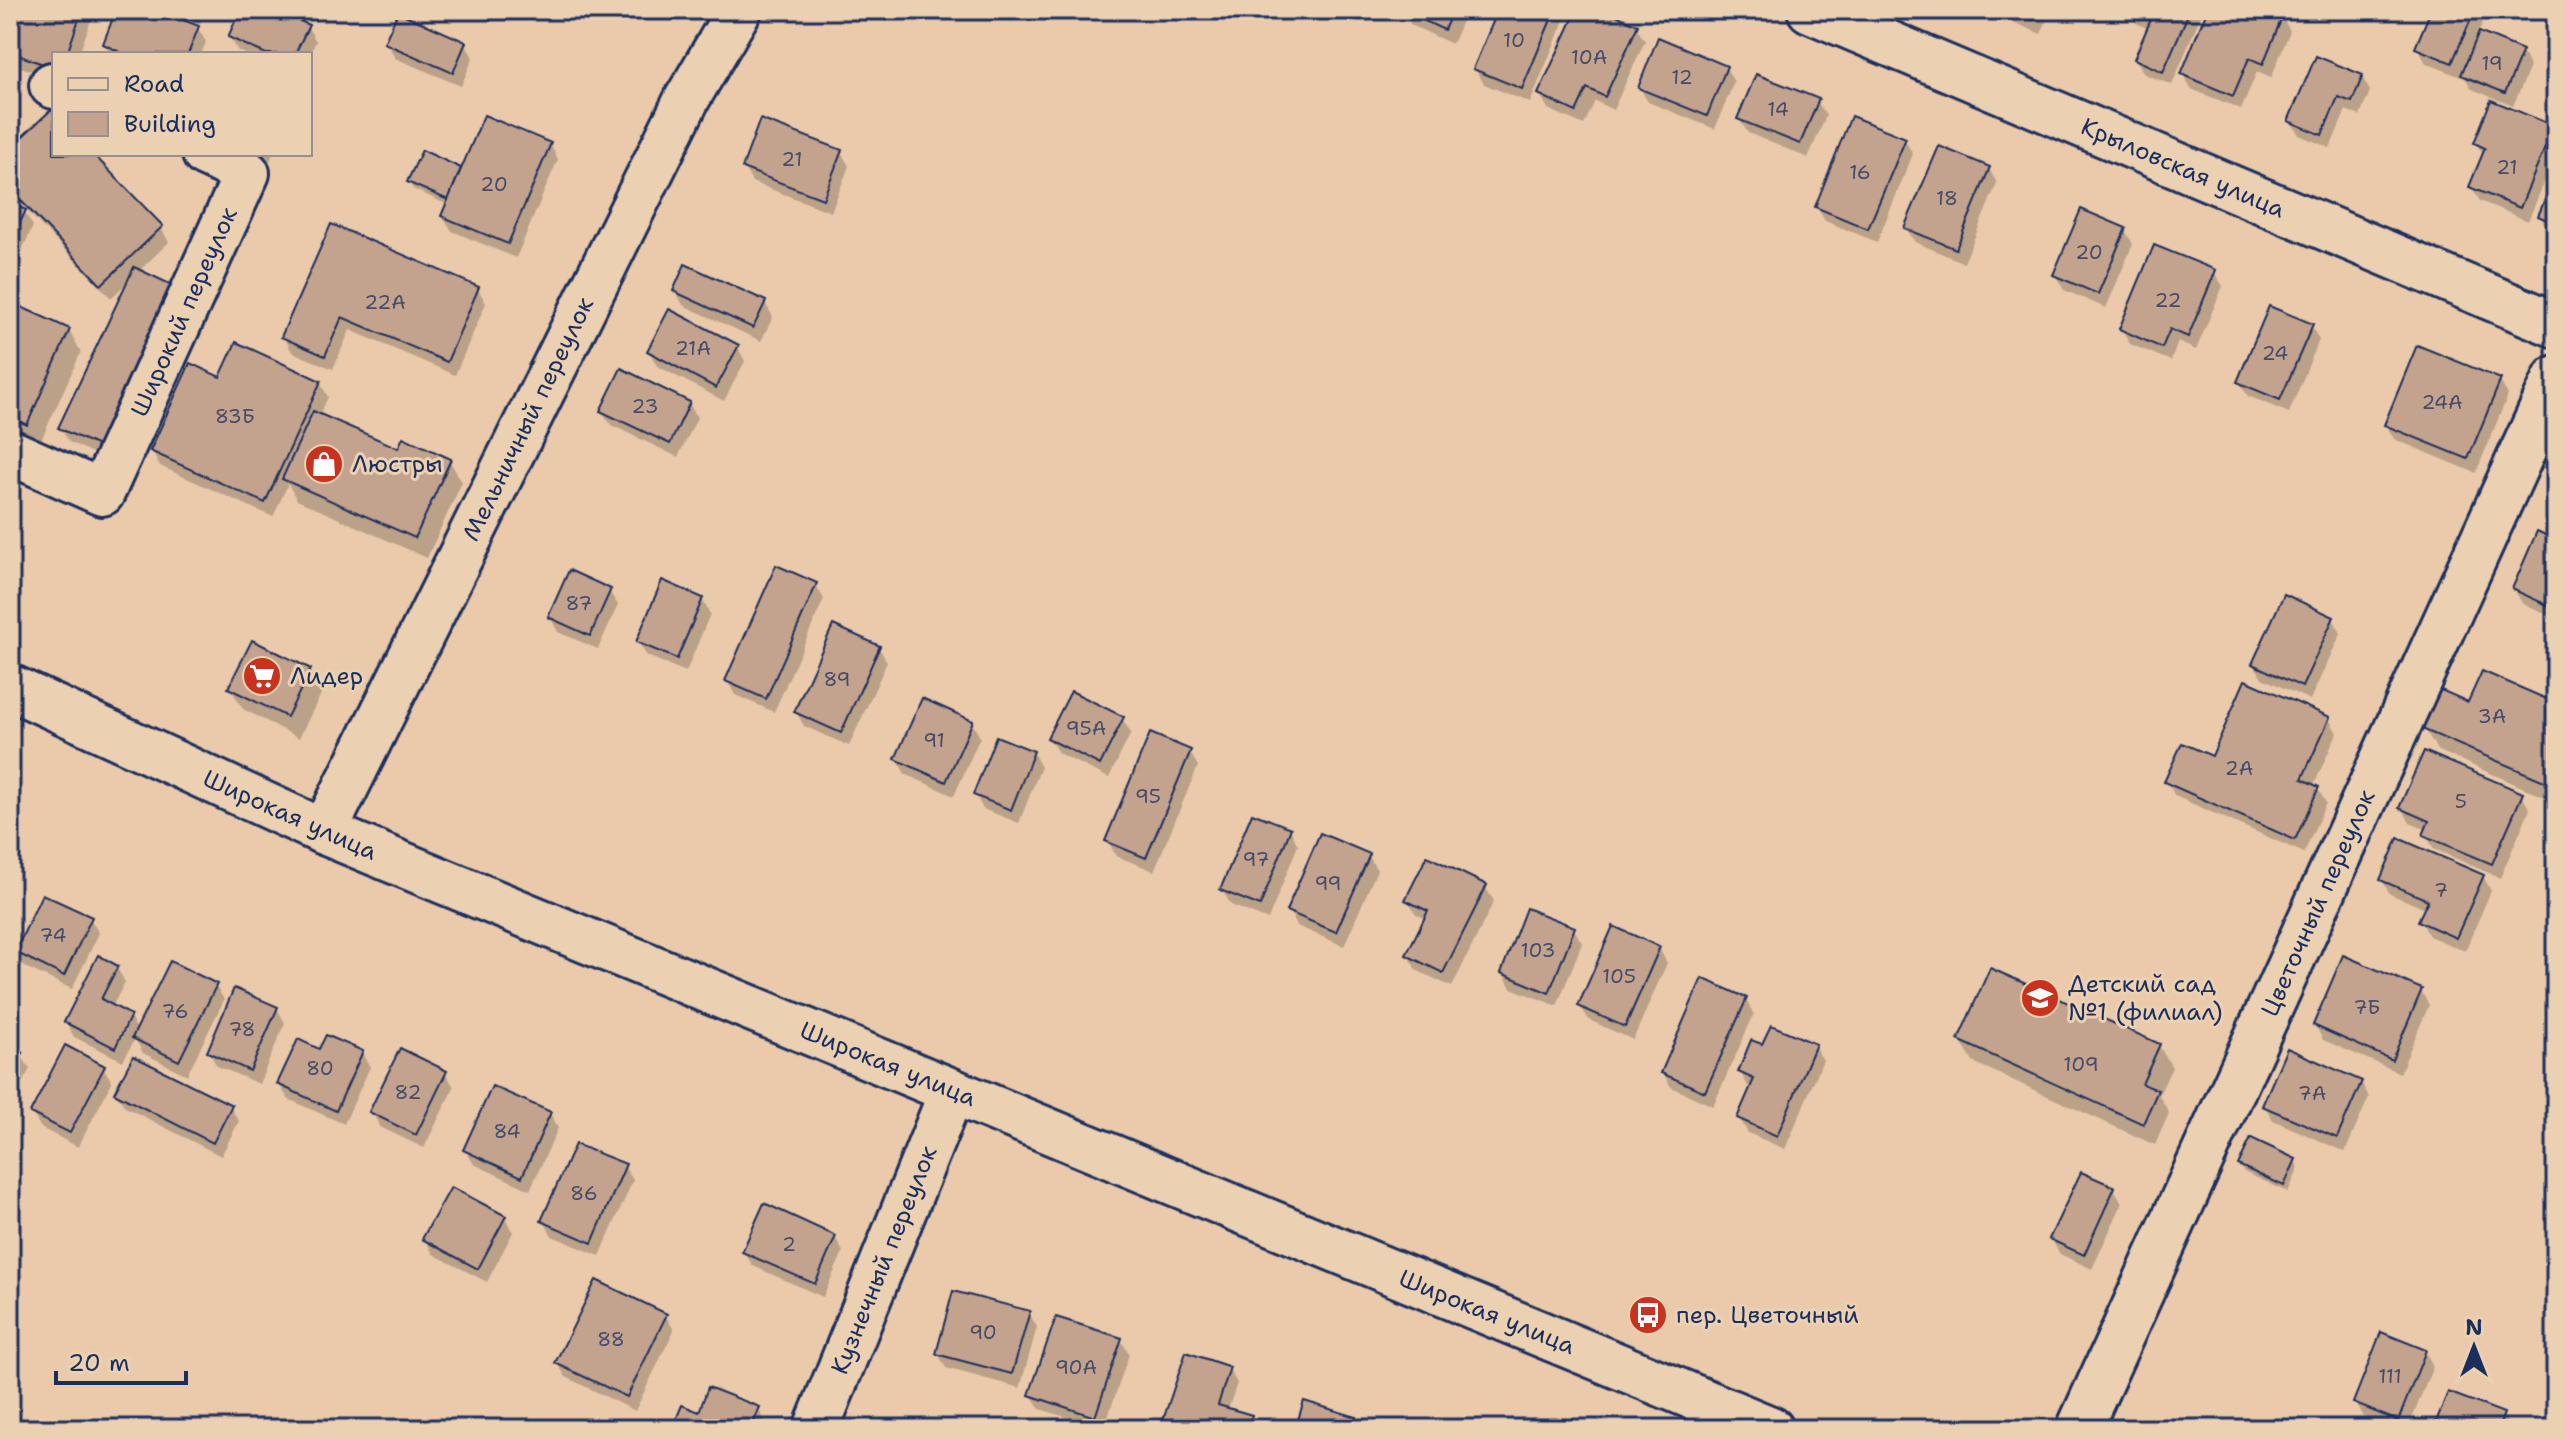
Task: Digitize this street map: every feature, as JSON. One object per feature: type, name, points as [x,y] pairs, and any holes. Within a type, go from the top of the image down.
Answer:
[{"type":"street","name":"Мельничный переулок","points":[[324,832],[687,99],[739,10]]},
{"type":"street","name":"Крыловская улица","points":[[1810,10],[2556,325]]},
{"type":"street","name":"Широкий переулок","points":[[10,452],[102,493],[247,173],[209,156]]},
{"type":"street","name":"Цветочный переулок","points":[[2079,1429],[2556,378]]},
{"type":"street","name":"Широкая улица","points":[[10,687],[324,832],[1771,1429]]},
{"type":"street","name":"Кузнечный переулок","points":[[816,1429],[952,1091]]},
{"type":"building","points":[[19,10],[82,10],[68,52],[52,52],[52,67],[10,52],[10,35]]},
{"type":"building","points":[[116,10],[157,10],[199,26],[189,52],[120,52],[103,44]]},
{"type":"building","points":[[240,10],[276,10],[309,25],[296,52],[262,52],[228,37]]},
{"type":"building","points":[[1401,10],[1453,10],[1444,30]]},
{"type":"building","points":[[1498,10],[1555,10],[1522,89],[1473,69]]},
{"type":"building","points":[[1577,10],[1605,10],[1638,25],[1605,97],[1587,88],[1576,112],[1538,94]]},
{"type":"building","points":[[2008,10],[2037,10],[2033,20]]},
{"type":"building","points":[[2129,10],[2190,10],[2163,72],[2134,59],[2151,19]]},
{"type":"building","points":[[2207,10],[2271,10],[2283,15],[2263,64],[2249,58],[2233,96],[2181,74]]},
{"type":"building","points":[[2431,10],[2475,10],[2452,63],[2415,48]]},
{"type":"building","points":[[398,12],[466,42],[453,73],[384,43]]},
{"type":"building","points":[[2479,32],[2523,50],[2505,93],[2461,75]]},
{"type":"building","points":[[1658,37],[1727,66],[1707,116],[1638,88]]},
{"type":"building","points":[[2316,56],[2363,75],[2352,102],[2338,97],[2322,135],[2288,121]]},
{"type":"building","points":[[1756,74],[1819,99],[1800,144],[1737,119]]},
{"type":"building","points":[[2491,100],[2554,126],[2520,208],[2469,187],[2485,148],[2474,143]]},
{"type":"building","points":[[51,110],[52,156],[95,156],[163,226],[101,285],[10,189],[10,148]]},
{"type":"building","points":[[484,115],[551,143],[508,244],[441,216]]},
{"type":"building","points":[[1851,116],[1906,138],[1868,229],[1815,207]]},
{"type":"building","points":[[760,119],[842,150],[823,199],[742,168]]},
{"type":"building","points":[[1939,146],[1990,167],[1956,249],[1904,228]]},
{"type":"building","points":[[422,150],[461,168],[448,200],[407,182]]},
{"type":"building","points":[[2556,173],[2556,224],[2538,216]]},
{"type":"building","points":[[10,203],[26,210],[10,244]]},
{"type":"building","points":[[2081,209],[2126,228],[2098,294],[2053,275]]},
{"type":"building","points":[[331,224],[479,287],[447,362],[342,317],[325,356],[281,337]]},
{"type":"building","points":[[2154,245],[2216,270],[2188,337],[2170,329],[2162,348],[2119,329]]},
{"type":"building","points":[[685,264],[766,301],[753,328],[673,291]]},
{"type":"building","points":[[134,267],[174,286],[98,446],[58,428]]},
{"type":"building","points":[[10,302],[70,329],[27,425],[10,417]]},
{"type":"building","points":[[2269,306],[2313,324],[2280,400],[2237,382]]},
{"type":"building","points":[[669,309],[739,345],[716,388],[647,351]]},
{"type":"building","points":[[236,342],[321,381],[265,503],[150,451],[190,363],[220,377]]},
{"type":"building","points":[[2417,345],[2501,379],[2468,459],[2384,425]]},
{"type":"building","points":[[621,368],[690,402],[670,444],[600,411]]},
{"type":"building","points":[[313,411],[398,448],[403,437],[451,459],[415,538],[282,479]]},
{"type":"building","points":[[2537,531],[2556,540],[2556,609],[2512,589]]},
{"type":"building","points":[[776,565],[817,583],[766,699],[725,681]]},
{"type":"building","points":[[569,570],[611,589],[590,636],[548,617]]},
{"type":"building","points":[[662,580],[703,598],[677,659],[636,642]]},
{"type":"building","points":[[2284,594],[2334,617],[2302,687],[2252,664]]},
{"type":"building","points":[[833,625],[880,646],[841,733],[794,712]]},
{"type":"building","points":[[252,640],[311,669],[287,717],[228,688]]},
{"type":"building","points":[[2482,671],[2556,703],[2556,786],[2422,729],[2439,689],[2468,702]]},
{"type":"building","points":[[2245,680],[2330,717],[2302,779],[2319,787],[2295,840],[2164,782],[2182,743],[2212,756]]},
{"type":"building","points":[[1071,691],[1124,717],[1100,765],[1047,738]]},
{"type":"building","points":[[922,698],[973,721],[946,782],[895,759]]},
{"type":"building","points":[[1150,733],[1191,750],[1146,858],[1105,841]]},
{"type":"building","points":[[996,736],[1034,751],[1011,810],[973,795]]},
{"type":"building","points":[[2424,751],[2523,793],[2492,864],[2423,835],[2429,821],[2399,808]]},
{"type":"building","points":[[1252,813],[1291,828],[1260,906],[1220,890]]},
{"type":"building","points":[[1320,833],[1370,854],[1336,932],[1286,911]]},
{"type":"building","points":[[2398,838],[2484,875],[2456,938],[2418,921],[2428,900],[2380,880]]},
{"type":"building","points":[[1427,856],[1487,885],[1443,973],[1406,955],[1428,911],[1405,900]]},
{"type":"building","points":[[42,894],[92,917],[64,976],[15,952]]},
{"type":"building","points":[[1526,908],[1575,927],[1549,993],[1501,973]]},
{"type":"building","points":[[1613,926],[1660,947],[1625,1027],[1578,1006]]},
{"type":"building","points":[[98,955],[118,966],[101,999],[131,1015],[115,1048],[64,1022]]},
{"type":"building","points":[[2343,955],[2422,989],[2392,1060],[2313,1025]]},
{"type":"building","points":[[170,961],[217,984],[179,1061],[132,1038]]},
{"type":"building","points":[[1990,968],[2160,1044],[2142,1084],[2158,1090],[2143,1124],[1958,1040]]},
{"type":"building","points":[[1702,978],[1747,998],[1705,1092],[1661,1073]]},
{"type":"building","points":[[234,988],[278,1007],[250,1071],[207,1052]]},
{"type":"building","points":[[1771,1025],[1816,1044],[1777,1136],[1737,1118],[1754,1079],[1738,1072],[1751,1040],[1762,1044]]},
{"type":"building","points":[[326,1035],[363,1051],[336,1111],[277,1084],[298,1039],[319,1049]]},
{"type":"building","points":[[65,1045],[105,1066],[70,1133],[30,1113]]},
{"type":"building","points":[[10,1046],[23,1053],[10,1076]]},
{"type":"building","points":[[400,1048],[447,1071],[416,1135],[369,1112]]},
{"type":"building","points":[[2287,1048],[2362,1081],[2337,1138],[2262,1106]]},
{"type":"building","points":[[133,1056],[232,1105],[213,1143],[114,1093]]},
{"type":"building","points":[[492,1086],[551,1112],[522,1177],[463,1150]]},
{"type":"building","points":[[2251,1138],[2296,1159],[2284,1186],[2238,1165]]},
{"type":"building","points":[[575,1144],[626,1164],[592,1243],[541,1221]]},
{"type":"building","points":[[2081,1172],[2115,1187],[2084,1255],[2049,1239]]},
{"type":"building","points":[[451,1187],[506,1216],[478,1269],[422,1239]]},
{"type":"building","points":[[764,1203],[836,1236],[815,1284],[742,1252]]},
{"type":"building","points":[[596,1280],[667,1314],[627,1397],[555,1363]]},
{"type":"building","points":[[953,1291],[1030,1311],[1012,1374],[936,1354]]},
{"type":"building","points":[[1056,1317],[1122,1338],[1095,1417],[1029,1395]]},
{"type":"building","points":[[2381,1332],[2426,1350],[2398,1421],[2353,1403]]},
{"type":"building","points":[[1186,1352],[1230,1367],[1218,1405],[1252,1415],[1248,1429],[1160,1429]]},
{"type":"building","points":[[708,1387],[760,1407],[751,1429],[672,1429],[682,1405],[699,1412]]},
{"type":"building","points":[[2448,1392],[2504,1413],[2498,1429],[2433,1429]]},
{"type":"building","points":[[1304,1401],[1356,1417],[1352,1429],[1295,1429]]},
{"type":"place","name":"Люстры","points":[[324,464]]},
{"type":"place","name":"Лидер","points":[[262,676]]},
{"type":"place","name":"Детский сад №1 (филиал)","points":[[2040,998]]},
{"type":"place","name":"пер. Цветочный","points":[[1648,1315]]}]
